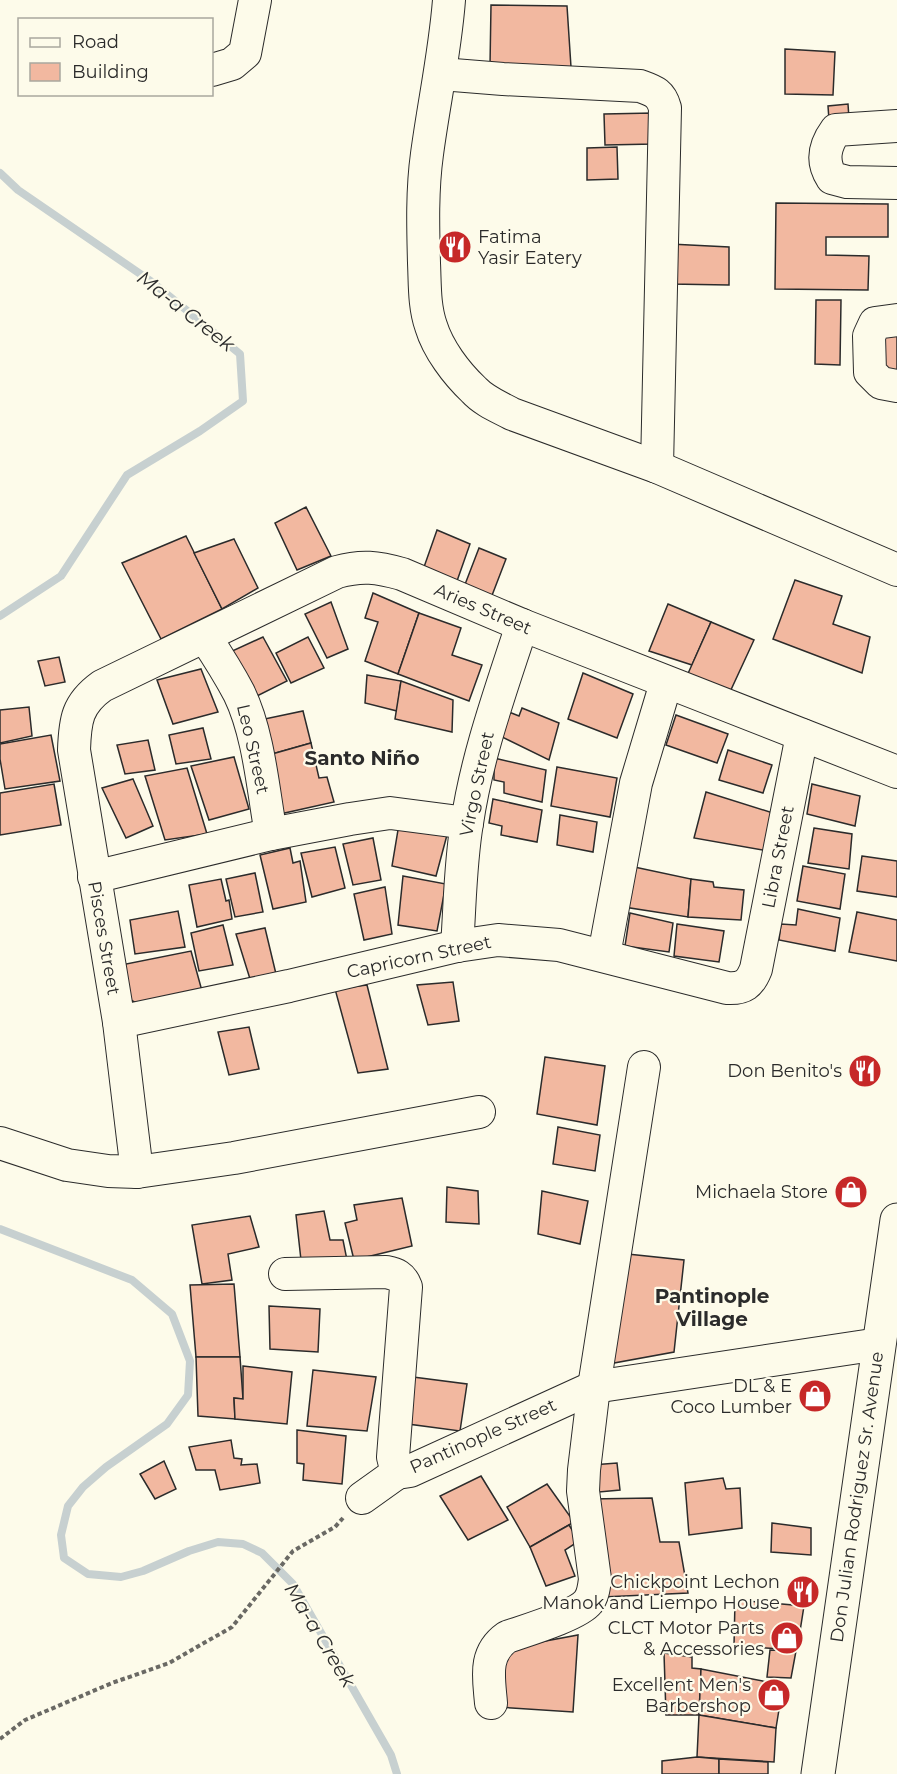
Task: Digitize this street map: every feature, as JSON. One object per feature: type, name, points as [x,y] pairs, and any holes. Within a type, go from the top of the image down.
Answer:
[{"type":"main road","name":"Don Julian Rodriguez Sr. Avenue","points":[[818,1774],[897,1220]]},
{"type":"street","points":[[213,70],[232,64],[245,53],[255,0]]},
{"type":"street","points":[[449,0],[441,74],[427,154],[423,228],[426,306],[430,325],[438,344],[474,391],[512,414],[657,467],[897,570]]},
{"type":"street","points":[[441,74],[640,86],[654,91],[663,98],[665,108],[657,467]]},
{"type":"street","points":[[897,126],[852,127],[836,130],[829,140],[825,156],[832,178],[847,182],[897,183]]},
{"type":"street","points":[[897,321],[875,323],[871,328],[869,361],[870,372],[875,378],[881,383],[897,386]]},
{"type":"street","name":"Aries Street","points":[[82,705],[102,686],[337,572],[358,566],[381,568],[402,574],[522,626],[897,772]]},
{"type":"street","name":"Virgo Street","points":[[457,946],[467,822],[475,779],[522,626]]},
{"type":"street","name":"Leo Street","points":[[205,637],[239,693],[247,713],[271,834]]},
{"type":"street","points":[[604,955],[636,783],[666,683]]},
{"type":"street","name":"Pisces Street","points":[[82,705],[77,716],[74,750],[119,1022],[137,1172]]},
{"type":"street","name":"Libra Street","points":[[752,979],[756,969],[802,735]]},
{"type":"street","points":[[94,877],[271,834],[390,813],[467,822]]},
{"type":"street","name":"Capricorn Street","points":[[119,1022],[289,986],[457,946],[498,940],[559,945],[728,988],[747,986],[752,979]]},
{"type":"street","points":[[491,1703],[488,1663],[498,1644],[507,1637],[577,1610],[589,1602],[593,1591],[595,1580],[583,1491],[594,1387],[644,1067]]},
{"type":"street","points":[[0,1143],[67,1165],[108,1171],[137,1172],[234,1158],[479,1112]]},
{"type":"street","name":"Pantinople Street","points":[[285,1274],[386,1272],[396,1274],[403,1279],[406,1287],[393,1457],[397,1473],[410,1471],[594,1387],[879,1344]]},
{"type":"street","points":[[362,1498],[397,1473]]},
{"type":"path","points":[[0,1739],[25,1720],[112,1683],[169,1663],[232,1627],[293,1551],[335,1527],[362,1498]]},
{"type":"building","points":[[491,5],[567,6],[571,67],[490,66]]},
{"type":"building","points":[[785,49],[835,52],[833,95],[785,94]]},
{"type":"building","points":[[848,104],[849,119],[829,120],[828,106]]},
{"type":"building","points":[[653,113],[654,144],[605,145],[604,114]]},
{"type":"building","points":[[617,147],[618,179],[587,180],[587,148]]},
{"type":"building","points":[[776,203],[888,204],[888,237],[826,237],[826,255],[869,256],[868,290],[775,289]]},
{"type":"building","points":[[670,244],[729,247],[729,285],[670,284]]},
{"type":"building","points":[[816,300],[841,300],[840,365],[815,364]]},
{"type":"building","points":[[897,334],[897,372],[884,372],[884,335]]},
{"type":"building","points":[[306,507],[331,556],[297,570],[275,523]]},
{"type":"building","points":[[437,530],[470,544],[457,581],[424,567]]},
{"type":"building","points":[[186,536],[222,609],[161,639],[122,563]]},
{"type":"building","points":[[234,539],[258,588],[222,609],[194,553]]},
{"type":"building","points":[[479,548],[506,559],[491,598],[464,587]]},
{"type":"building","points":[[795,580],[842,596],[833,624],[870,637],[862,673],[773,639]]},
{"type":"building","points":[[373,593],[419,613],[398,674],[365,661],[378,622],[365,618]]},
{"type":"building","points":[[331,602],[348,649],[327,658],[305,614]]},
{"type":"building","points":[[668,604],[711,622],[692,665],[649,651]]},
{"type":"building","points":[[419,613],[461,628],[452,655],[482,665],[469,701],[398,674]]},
{"type":"building","points":[[711,622],[754,640],[729,694],[686,678]]},
{"type":"building","points":[[263,637],[287,681],[255,697],[230,652]]},
{"type":"building","points":[[308,637],[324,668],[291,683],[276,653]]},
{"type":"building","points":[[59,657],[65,682],[45,686],[38,661]]},
{"type":"building","points":[[201,669],[218,712],[173,724],[157,680]]},
{"type":"building","points":[[583,673],[633,694],[617,738],[568,719]]},
{"type":"building","points":[[367,675],[401,681],[397,711],[365,703]]},
{"type":"building","points":[[401,681],[453,700],[452,732],[395,719]]},
{"type":"building","points":[[29,707],[32,736],[0,743],[0,710]]},
{"type":"building","points":[[522,708],[559,723],[549,760],[500,736],[509,712],[519,716]]},
{"type":"building","points":[[303,711],[311,743],[265,756],[255,721]]},
{"type":"building","points":[[676,715],[728,734],[717,763],[666,745]]},
{"type":"building","points":[[203,728],[211,759],[176,764],[169,735]]},
{"type":"building","points":[[51,735],[60,781],[5,789],[0,744]]},
{"type":"building","points":[[148,740],[155,770],[125,774],[117,745]]},
{"type":"building","points":[[311,743],[319,778],[327,777],[334,802],[280,814],[265,756]]},
{"type":"building","points":[[728,750],[772,765],[763,793],[719,780]]},
{"type":"building","points":[[234,757],[249,809],[209,820],[191,766]]},
{"type":"building","points":[[494,758],[546,770],[542,802],[504,793],[504,782],[494,780]]},
{"type":"building","points":[[557,767],[617,778],[610,817],[551,806]]},
{"type":"building","points":[[187,768],[207,834],[165,840],[145,776]]},
{"type":"building","points":[[133,779],[153,826],[126,838],[102,788]]},
{"type":"building","points":[[54,784],[61,825],[0,835],[0,793]]},
{"type":"building","points":[[812,784],[860,796],[855,826],[807,814]]},
{"type":"building","points":[[706,792],[773,813],[768,851],[694,838]]},
{"type":"building","points":[[493,799],[542,810],[537,842],[501,835],[502,826],[489,823]]},
{"type":"building","points":[[560,815],[597,822],[593,852],[557,845]]},
{"type":"building","points":[[399,824],[447,835],[436,876],[392,866]]},
{"type":"building","points":[[814,828],[852,834],[849,869],[808,863]]},
{"type":"building","points":[[373,838],[381,880],[353,885],[343,844]]},
{"type":"building","points":[[335,847],[345,888],[312,897],[301,853]]},
{"type":"building","points":[[290,848],[293,863],[300,861],[306,902],[273,909],[260,855]]},
{"type":"building","points":[[862,856],[897,861],[897,897],[857,891]]},
{"type":"building","points":[[625,865],[691,879],[688,917],[624,907]]},
{"type":"building","points":[[803,866],[845,874],[840,909],[797,901]]},
{"type":"building","points":[[255,873],[263,912],[235,917],[226,879]]},
{"type":"building","points":[[403,876],[446,884],[437,931],[398,925]]},
{"type":"building","points":[[221,879],[226,901],[229,900],[232,919],[197,927],[189,885]]},
{"type":"building","points":[[691,879],[713,882],[714,887],[744,890],[741,920],[688,917]]},
{"type":"building","points":[[385,887],[392,934],[364,940],[354,894]]},
{"type":"building","points":[[798,909],[840,918],[835,951],[779,940],[781,924],[796,925]]},
{"type":"building","points":[[178,911],[185,947],[135,954],[130,920]]},
{"type":"building","points":[[857,912],[897,920],[897,961],[849,952]]},
{"type":"building","points":[[630,913],[673,923],[669,952],[625,946]]},
{"type":"building","points":[[677,924],[724,931],[719,962],[674,956]]},
{"type":"building","points":[[223,925],[233,965],[199,971],[191,933]]},
{"type":"building","points":[[265,928],[276,974],[250,979],[236,934]]},
{"type":"building","points":[[191,951],[202,991],[138,1004],[129,999],[116,966]]},
{"type":"building","points":[[453,982],[459,1021],[428,1025],[417,985]]},
{"type":"building","points":[[367,985],[388,1069],[358,1073],[335,989]]},
{"type":"building","points":[[249,1027],[259,1069],[229,1075],[218,1032]]},
{"type":"building","points":[[545,1057],[605,1066],[597,1125],[537,1114]]},
{"type":"building","points":[[558,1127],[600,1135],[595,1171],[553,1164]]},
{"type":"building","points":[[447,1187],[478,1191],[479,1224],[446,1222]]},
{"type":"building","points":[[542,1191],[588,1201],[580,1244],[538,1234]]},
{"type":"building","points":[[402,1198],[412,1246],[354,1260],[345,1223],[357,1220],[354,1205]]},
{"type":"building","points":[[324,1211],[330,1240],[343,1240],[348,1265],[302,1269],[296,1215]]},
{"type":"building","points":[[250,1216],[259,1247],[228,1254],[232,1280],[202,1284],[192,1225]]},
{"type":"building","points":[[618,1253],[684,1260],[674,1352],[603,1365]]},
{"type":"building","points":[[234,1284],[240,1357],[196,1357],[190,1285]]},
{"type":"building","points":[[269,1306],[320,1309],[318,1352],[270,1349]]},
{"type":"building","points":[[196,1357],[240,1357],[243,1399],[234,1398],[235,1419],[198,1416]]},
{"type":"building","points":[[243,1366],[292,1372],[287,1424],[235,1419],[234,1398],[243,1399]]},
{"type":"building","points":[[313,1370],[376,1377],[367,1431],[307,1426]]},
{"type":"building","points":[[413,1377],[467,1384],[460,1431],[408,1424]]},
{"type":"building","points":[[297,1430],[346,1436],[342,1484],[303,1480],[304,1464],[297,1463]]},
{"type":"building","points":[[231,1440],[234,1458],[242,1459],[241,1465],[257,1464],[260,1483],[220,1490],[215,1470],[196,1470],[189,1447]]},
{"type":"building","points":[[164,1461],[176,1489],[155,1499],[140,1474]]},
{"type":"building","points":[[617,1463],[620,1490],[599,1492],[592,1465]]},
{"type":"building","points":[[481,1476],[508,1520],[468,1540],[440,1496]]},
{"type":"building","points":[[723,1478],[726,1489],[740,1488],[742,1528],[689,1535],[685,1483]]},
{"type":"building","points":[[547,1484],[574,1522],[530,1547],[507,1507]]},
{"type":"building","points":[[652,1498],[660,1542],[679,1542],[688,1593],[603,1597],[590,1499]]},
{"type":"building","points":[[772,1523],[811,1528],[811,1555],[771,1552]]},
{"type":"building","points":[[569,1525],[579,1541],[565,1550],[575,1576],[546,1586],[530,1547]]},
{"type":"building","points":[[735,1600],[804,1606],[797,1650],[734,1646]]},
{"type":"building","points":[[578,1635],[573,1712],[498,1707],[497,1650]]},
{"type":"building","points":[[770,1650],[796,1651],[791,1678],[767,1677]]},
{"type":"building","points":[[664,1653],[692,1657],[692,1668],[701,1669],[699,1715],[666,1715]]},
{"type":"building","points":[[701,1669],[783,1685],[776,1728],[699,1715]]},
{"type":"building","points":[[699,1715],[776,1728],[774,1762],[697,1757]]},
{"type":"building","points":[[697,1757],[719,1759],[719,1774],[662,1774],[662,1761]]},
{"type":"building","points":[[719,1759],[768,1762],[768,1774],[719,1774]]},
{"type":"waterway","name":"Ma-a Creek","points":[[0,173],[18,190],[152,282],[240,354],[243,401],[200,431],[127,475],[61,576],[0,616]]},
{"type":"waterway","name":"Ma-a Creek","points":[[0,1229],[132,1280],[172,1314],[190,1361],[188,1395],[167,1424],[106,1467],[83,1487],[68,1506],[61,1535],[64,1558],[88,1574],[121,1577],[143,1571],[189,1551],[218,1542],[243,1544],[262,1553],[293,1584],[391,1755],[397,1774]]},
{"type":"place","name":"Fatima Yasir Eatery","points":[[455,247]]},
{"type":"place","name":"Don Benito's","points":[[865,1071]]},
{"type":"place","name":"Michaela Store","points":[[851,1192]]},
{"type":"place","name":"DL & E Coco Lumber","points":[[815,1396]]},
{"type":"place","name":"Chickpoint Lechon Manok and Liempo House","points":[[803,1592]]},
{"type":"place","name":"CLCT Motor Parts & Accessories","points":[[787,1638]]},
{"type":"place","name":"Excellent Men's Barbershop","points":[[774,1695]]},
{"type":"district","name":"Santo Niño","points":[[362,758]]},
{"type":"district","name":"Pantinople Village","points":[[712,1308]]}]
